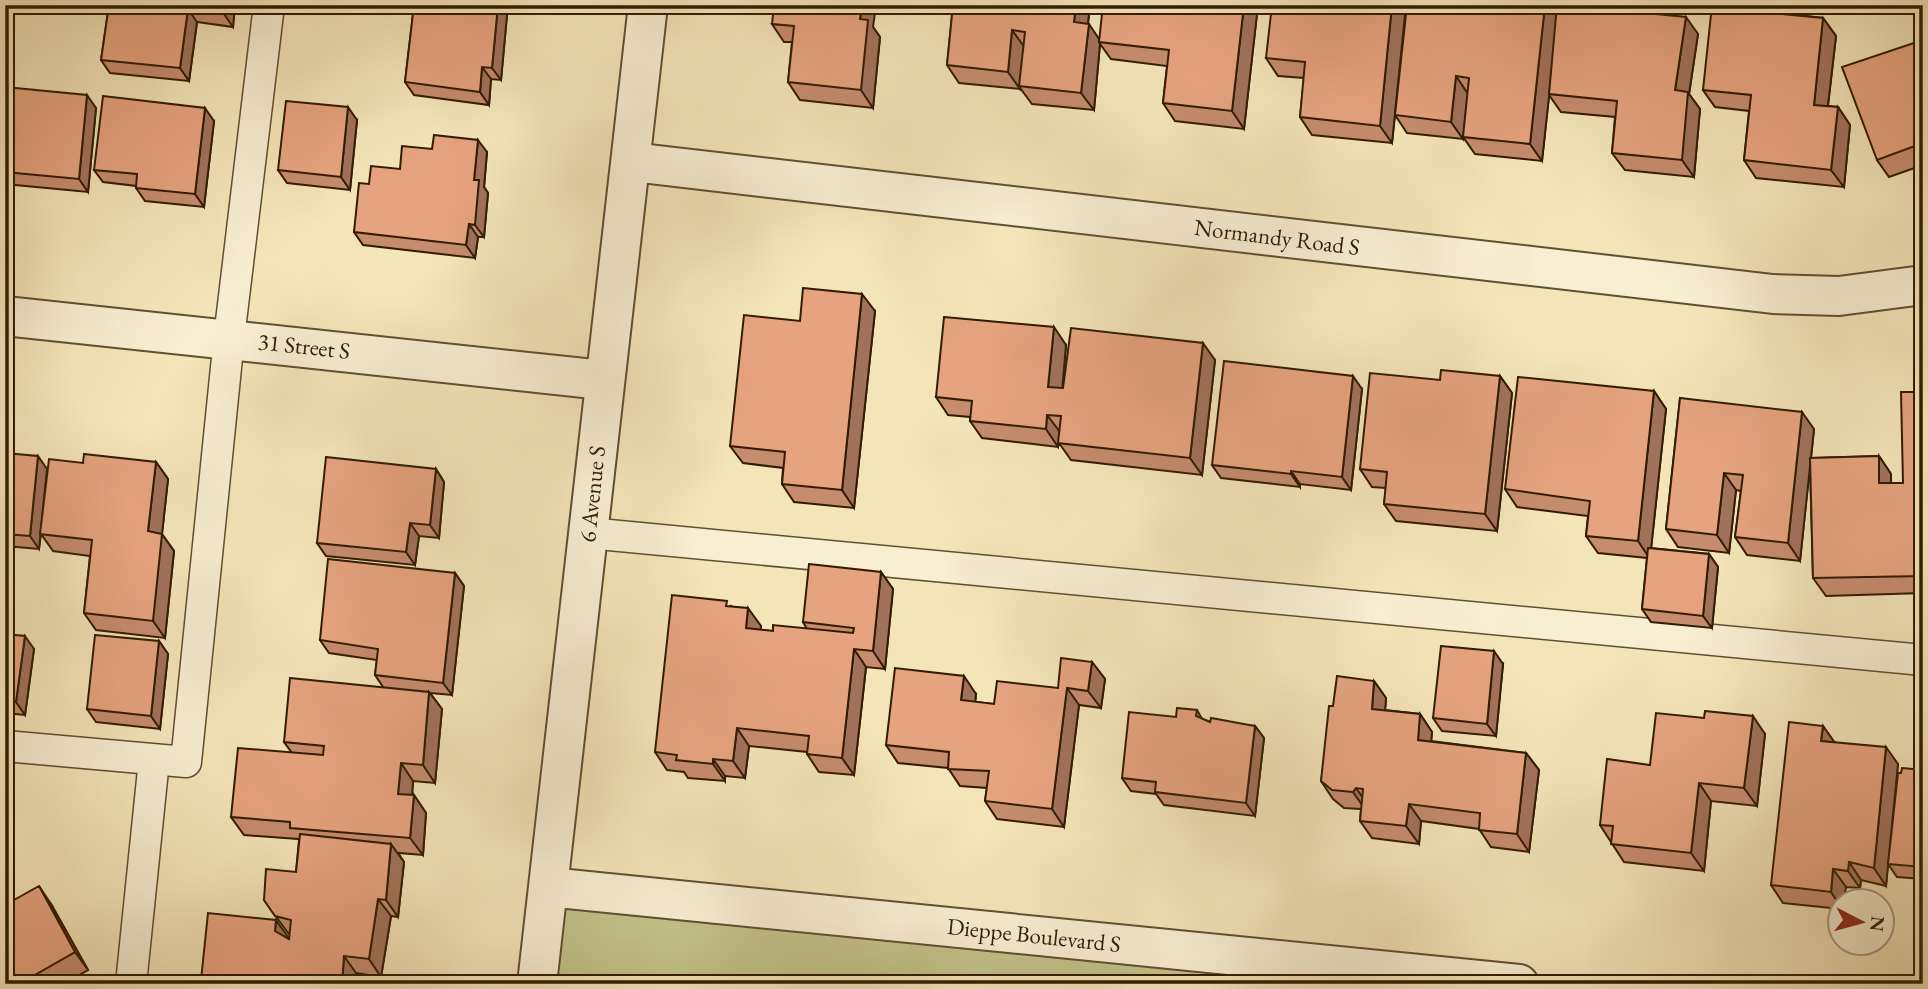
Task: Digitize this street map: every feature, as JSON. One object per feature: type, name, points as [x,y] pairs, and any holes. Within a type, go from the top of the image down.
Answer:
[{"type":"street","name":"6 Avenue S","points":[[537,984],[603,380],[632,162],[648,5]]},
{"type":"street","name":"Normandy Road S","points":[[632,162],[1773,294],[1839,296],[1923,285]]},
{"type":"street","name":"31 Street S","points":[[5,316],[603,380]]},
{"type":"street","name":"Dieppe Boulevard S","points":[[548,887],[1520,984]]},
{"type":"lane","points":[[5,746],[186,762],[229,338],[269,5]]},
{"type":"lane","points":[[588,533],[1923,660]]},
{"type":"lane","points":[[131,984],[154,760]]},
{"type":"green space","points":[[548,887],[1519,984],[537,984]]},
{"type":"building","points":[[109,5],[225,5],[224,14],[188,9],[180,68],[101,60]]},
{"type":"building","points":[[414,5],[498,5],[492,68],[482,67],[480,92],[405,82]]},
{"type":"building","points":[[774,5],[862,5],[860,19],[868,20],[861,90],[788,82],[794,26],[772,24]]},
{"type":"building","points":[[953,5],[1076,5],[1074,22],[1089,24],[1081,93],[1019,86],[1025,32],[1012,30],[1008,72],[947,65]]},
{"type":"building","points":[[1103,5],[1244,5],[1232,111],[1163,103],[1169,50],[1099,42]]},
{"type":"building","points":[[1272,5],[1392,5],[1380,126],[1300,117],[1305,62],[1266,58]]},
{"type":"building","points":[[1407,5],[1545,5],[1530,144],[1463,137],[1469,78],[1456,76],[1451,122],[1395,115]]},
{"type":"building","points":[[1557,5],[1638,5],[1637,12],[1686,17],[1675,90],[1688,92],[1682,160],[1612,153],[1617,101],[1549,94]]},
{"type":"building","points":[[1712,5],[1784,5],[1783,14],[1823,18],[1814,105],[1838,107],[1831,170],[1744,160],[1751,95],[1703,90]]},
{"type":"building","points":[[1923,40],[1923,143],[1877,160],[1842,67]]},
{"type":"building","points":[[5,87],[87,95],[79,179],[5,172]]},
{"type":"building","points":[[103,96],[205,108],[195,194],[136,188],[137,174],[94,170]]},
{"type":"building","points":[[286,101],[348,107],[341,177],[278,170]]},
{"type":"building","points":[[434,135],[478,140],[474,180],[479,180],[475,225],[469,224],[466,245],[354,232],[359,183],[369,184],[371,166],[400,169],[402,146],[432,149]]},
{"type":"building","points":[[803,288],[862,294],[842,490],[782,484],[785,452],[730,446],[744,315],[800,321]]},
{"type":"building","points":[[944,317],[1054,327],[1048,387],[1063,388],[1071,328],[1203,343],[1190,458],[1058,443],[1061,416],[1047,415],[1046,429],[970,421],[972,401],[936,397]]},
{"type":"building","points":[[1224,361],[1353,376],[1342,477],[1212,465]]},
{"type":"building","points":[[1441,370],[1500,376],[1485,514],[1384,504],[1387,472],[1360,469],[1370,373],[1440,380]]},
{"type":"building","points":[[1518,377],[1654,391],[1638,541],[1586,536],[1590,501],[1505,489]]},
{"type":"building","points":[[1901,392],[1923,392],[1923,576],[1813,578],[1810,458],[1879,456],[1879,483],[1903,483]]},
{"type":"building","points":[[1680,398],[1802,412],[1788,543],[1735,537],[1743,475],[1724,473],[1717,535],[1666,529]]},
{"type":"building","points":[[5,453],[38,456],[30,536],[5,534]]},
{"type":"building","points":[[84,454],[156,462],[148,531],[162,534],[153,621],[84,613],[92,540],[40,534],[49,459],[83,463]]},
{"type":"building","points":[[326,457],[436,469],[430,525],[410,523],[406,552],[317,543]]},
{"type":"building","points":[[1648,548],[1709,554],[1703,616],[1642,609]]},
{"type":"building","points":[[328,559],[455,573],[443,683],[375,675],[378,649],[320,640]]},
{"type":"building","points":[[809,564],[881,572],[873,651],[854,649],[842,758],[807,754],[809,736],[737,728],[733,761],[713,759],[713,764],[676,760],[677,755],[655,752],[672,595],[727,601],[726,606],[748,608],[746,628],[773,631],[773,625],[853,633],[854,628],[803,622]]},
{"type":"building","points":[[5,634],[25,636],[16,702],[5,701]]},
{"type":"building","points":[[95,635],[159,641],[151,716],[87,709]]},
{"type":"building","points":[[1441,646],[1494,651],[1487,724],[1433,718]]},
{"type":"building","points":[[1061,658],[1092,662],[1088,691],[1067,688],[1052,809],[985,801],[989,771],[948,769],[949,752],[886,745],[895,668],[964,676],[961,700],[994,704],[997,681],[1058,688]]},
{"type":"building","points":[[1337,676],[1374,681],[1372,709],[1420,714],[1418,740],[1526,753],[1517,834],[1479,830],[1480,813],[1409,804],[1406,826],[1360,821],[1363,789],[1356,788],[1353,792],[1332,790],[1321,781],[1329,706],[1333,706]]},
{"type":"building","points":[[290,678],[429,692],[423,765],[401,763],[398,794],[414,795],[410,838],[290,828],[290,822],[231,817],[238,748],[323,755],[324,746],[284,742]]},
{"type":"building","points":[[1177,708],[1197,710],[1196,716],[1210,722],[1211,718],[1255,726],[1246,803],[1155,792],[1156,782],[1122,778],[1129,712],[1176,717]]},
{"type":"building","points":[[1705,711],[1753,716],[1744,788],[1699,783],[1691,853],[1611,844],[1613,826],[1600,825],[1607,759],[1650,765],[1656,713],[1704,718]]},
{"type":"building","points":[[1789,722],[1823,726],[1821,741],[1886,747],[1874,868],[1849,862],[1848,871],[1833,869],[1831,888],[1826,888],[1826,891],[1771,885]]},
{"type":"building","points":[[1902,768],[1923,770],[1923,867],[1888,864],[1898,773],[1901,773]]},
{"type":"building","points":[[300,834],[391,844],[386,900],[378,899],[369,959],[344,956],[342,984],[240,984],[201,980],[208,913],[276,920],[275,931],[289,939],[291,920],[275,916],[264,900],[266,869],[296,872]]},
{"type":"building","points":[[39,886],[75,952],[19,984],[5,984],[5,905]]}]
